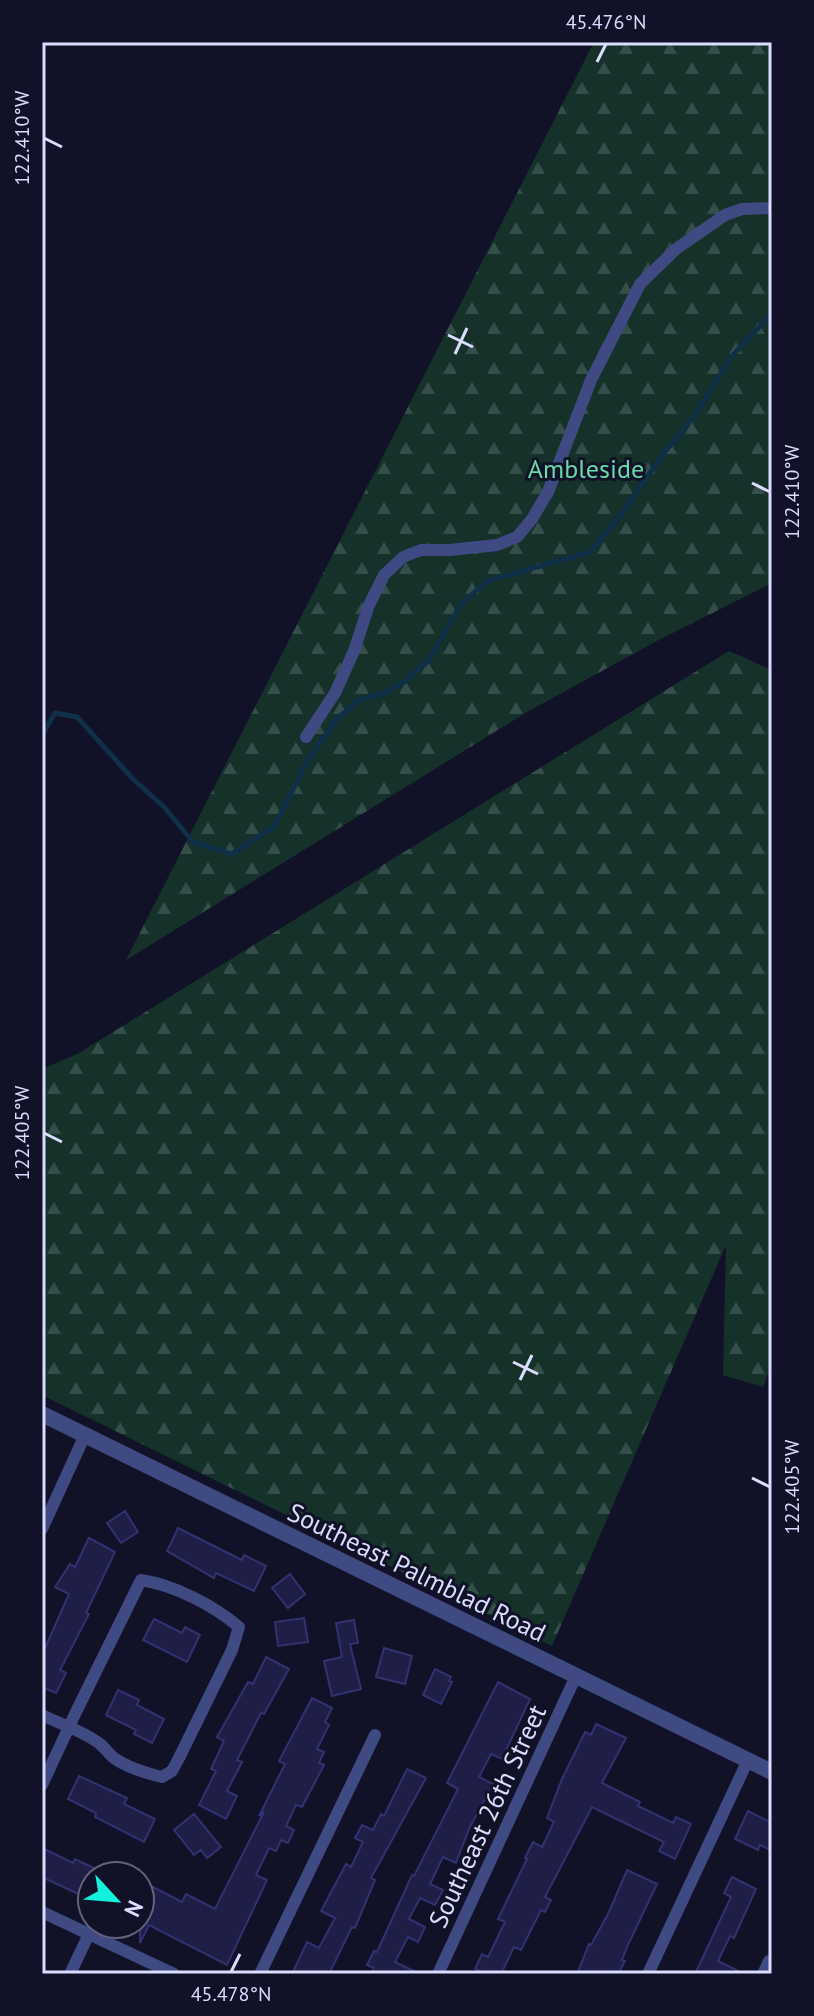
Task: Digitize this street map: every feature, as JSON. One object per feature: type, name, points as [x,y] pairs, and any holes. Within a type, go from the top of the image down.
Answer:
[{"type":"street","points":[[306,737],[335,693],[384,575],[403,557],[421,550],[497,545],[517,537],[532,519],[548,492],[591,380],[640,284],[676,249],[725,215],[759,206],[772,208]]},
{"type":"street","name":"Southeast Palmblad Road","points":[[42,1414],[772,1772]]},
{"type":"street","points":[[42,1529],[85,1435]]},
{"type":"street","points":[[42,1715],[69,1728],[99,1743],[114,1758],[141,1772],[162,1777],[172,1771],[179,1758],[232,1650],[239,1627],[227,1616],[159,1583],[141,1580],[69,1728],[42,1785]]},
{"type":"street","name":"Southeast 26th Street","points":[[438,1974],[576,1676]]},
{"type":"street","points":[[260,1974],[375,1735]]},
{"type":"street","points":[[648,1974],[748,1760]]},
{"type":"street","points":[[42,1912],[76,1928]]},
{"type":"street","points":[[70,1974],[86,1940]]},
{"type":"street","points":[[102,1940],[174,1974]]},
{"type":"street","points":[[763,1974],[769,1961]]},
{"type":"green space","name":"Ambleside","points":[[594,42],[772,42],[772,583],[527,712],[126,960]]},
{"type":"green space","points":[[729,651],[772,670],[772,1364],[763,1387],[723,1375],[726,1245],[552,1646],[42,1395],[42,1069],[79,1053]]},
{"type":"building","points":[[125,1511],[138,1532],[121,1543],[107,1523]]},
{"type":"building","points":[[178,1528],[242,1560],[244,1555],[266,1566],[254,1591],[216,1573],[214,1578],[167,1551]]},
{"type":"building","points":[[89,1538],[115,1552],[86,1613],[89,1614],[60,1670],[66,1673],[56,1693],[42,1687],[42,1655],[69,1594],[55,1587],[70,1564],[75,1567]]},
{"type":"building","points":[[290,1574],[305,1594],[288,1608],[272,1588]]},
{"type":"building","points":[[304,1618],[308,1642],[278,1646],[275,1622]]},
{"type":"building","points":[[154,1619],[182,1633],[185,1627],[200,1635],[187,1662],[143,1640]]},
{"type":"building","points":[[354,1620],[358,1643],[350,1644],[361,1689],[332,1696],[324,1661],[342,1657],[336,1623]]},
{"type":"building","points":[[384,1648],[412,1656],[405,1684],[376,1677]]},
{"type":"building","points":[[266,1657],[289,1669],[264,1714],[261,1713],[237,1760],[242,1762],[227,1791],[237,1796],[226,1819],[199,1805],[216,1771],[211,1769],[224,1741],[217,1737],[248,1682],[253,1684]]},
{"type":"building","points":[[435,1669],[451,1677],[449,1681],[452,1682],[441,1704],[423,1695]]},
{"type":"building","points":[[498,1682],[530,1699],[502,1759],[491,1754],[479,1777],[493,1784],[469,1829],[456,1863],[443,1857],[430,1884],[443,1890],[435,1905],[420,1898],[409,1919],[425,1927],[418,1942],[408,1937],[395,1962],[420,1974],[371,1974],[374,1968],[367,1965],[374,1951],[377,1952],[412,1875],[458,1789],[447,1783]]},
{"type":"building","points":[[118,1690],[139,1700],[137,1705],[164,1719],[152,1743],[134,1734],[136,1730],[106,1715]]},
{"type":"building","points":[[312,1698],[332,1708],[325,1722],[329,1725],[317,1749],[324,1752],[319,1763],[324,1765],[302,1807],[296,1805],[286,1826],[294,1830],[288,1843],[281,1840],[276,1851],[269,1848],[256,1875],[267,1880],[227,1965],[156,1929],[156,1889],[182,1902],[186,1894],[215,1909],[285,1764],[279,1761]]},
{"type":"building","points":[[596,1724],[626,1738],[602,1783],[673,1823],[676,1817],[691,1824],[675,1859],[659,1851],[664,1842],[592,1807],[545,1897],[551,1900],[545,1912],[541,1910],[521,1950],[514,1947],[501,1974],[486,1974],[475,1969],[482,1954],[488,1957],[505,1922],[498,1919],[525,1858],[533,1842],[542,1847],[554,1822],[547,1818],[562,1779],[585,1732],[591,1735]]},
{"type":"building","points":[[407,1769],[426,1778],[371,1878],[375,1880],[355,1928],[352,1927],[329,1974],[292,1974],[307,1942],[319,1948],[335,1918],[321,1911],[346,1864],[351,1867],[363,1842],[355,1838],[362,1825],[373,1830],[381,1814],[384,1816]]},
{"type":"building","points":[[79,1776],[127,1798],[124,1804],[155,1819],[144,1842],[68,1799]]},
{"type":"building","points":[[748,1811],[772,1823],[772,1851],[760,1845],[758,1850],[735,1839]]},
{"type":"building","points":[[194,1814],[221,1847],[207,1858],[201,1850],[194,1855],[174,1830]]},
{"type":"building","points":[[42,1848],[73,1863],[77,1860],[76,1893],[42,1877]]},
{"type":"building","points":[[627,1870],[657,1884],[627,1947],[622,1960],[625,1961],[618,1974],[577,1974],[589,1944],[609,1912]]},
{"type":"building","points":[[732,1877],[756,1889],[734,1938],[730,1936],[718,1961],[744,1974],[695,1974],[731,1897],[724,1893]]},
{"type":"waterway","points":[[42,735],[55,713],[77,717],[133,779],[164,807],[193,842],[231,854],[274,827],[309,758],[336,720],[359,700],[385,693],[428,661],[461,604],[487,581],[590,552],[695,415],[731,357],[772,313]]}]
